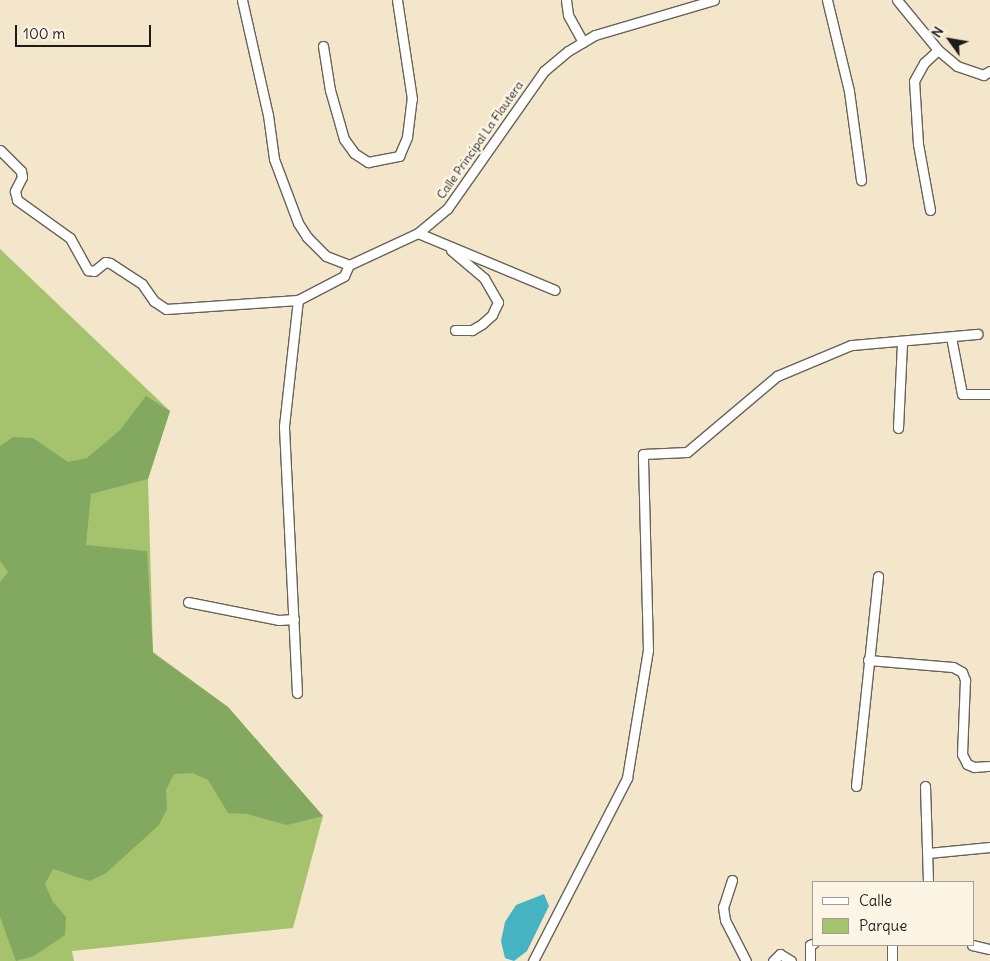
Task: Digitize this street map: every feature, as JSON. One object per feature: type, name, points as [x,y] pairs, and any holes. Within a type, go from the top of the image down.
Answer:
[{"type":"street","points":[[242,0],[268,115],[274,159],[298,222],[307,237],[326,256],[349,266]]},
{"type":"street","points":[[323,46],[330,90],[344,140],[354,153],[368,162],[399,156],[407,137],[412,99],[397,0]]},
{"type":"street","points":[[566,0],[568,15],[583,42]]},
{"type":"street","name":"Calle Principal La Flautera","points":[[298,300],[344,276],[349,266],[418,233],[453,202],[544,70],[595,35],[714,0]]},
{"type":"street","points":[[826,0],[849,91],[861,180]]},
{"type":"street","points":[[897,0],[938,50],[957,66],[982,75],[990,71]]},
{"type":"street","points":[[930,210],[918,144],[914,80],[924,63],[938,50]]},
{"type":"street","points":[[0,150],[21,171],[22,177],[15,192],[17,200],[70,238],[88,270],[94,271],[105,262],[110,263],[142,284],[154,301],[166,309],[298,300],[284,426],[297,693]]},
{"type":"street","points":[[418,233],[555,290]]},
{"type":"street","points":[[443,244],[474,267],[494,290],[498,302],[492,315],[482,324],[472,330],[455,330]]},
{"type":"street","points":[[533,961],[626,778],[648,650],[643,454],[687,452],[777,376],[851,345],[978,334]]},
{"type":"street","points":[[951,337],[962,394],[990,394]]},
{"type":"street","points":[[898,428],[902,342]]},
{"type":"street","points":[[856,786],[878,576]]},
{"type":"street","points":[[188,602],[279,620],[294,619]]},
{"type":"street","points":[[868,660],[953,667],[962,672],[965,680],[962,754],[967,764],[974,768],[990,766]]},
{"type":"street","points":[[925,786],[928,881]]},
{"type":"street","points":[[928,853],[990,846]]},
{"type":"street","points":[[732,880],[723,907],[725,920],[746,961]]},
{"type":"street","points":[[810,961],[810,944],[812,944]]},
{"type":"street","points":[[892,946],[892,961]]},
{"type":"street","points":[[975,946],[990,949]]},
{"type":"street","points":[[774,961],[780,954],[791,961]]},
{"type":"green space","points":[[0,249],[170,411],[148,479],[153,652],[228,707],[323,816],[293,928],[72,951],[74,961],[0,961]]},
{"type":"green space","points":[[146,396],[170,411],[148,479],[91,494],[86,545],[147,551],[153,653],[228,707],[323,816],[287,825],[247,814],[228,813],[208,780],[192,773],[174,774],[166,790],[167,809],[159,825],[105,874],[89,881],[53,869],[45,884],[53,902],[66,917],[65,935],[34,956],[16,961],[0,917],[0,582],[8,572],[0,561],[0,446],[13,437],[33,438],[68,462],[87,458],[120,430]]},
{"type":"water","points":[[544,894],[549,906],[527,951],[514,961],[505,958],[501,941],[505,922],[516,905]]}]
